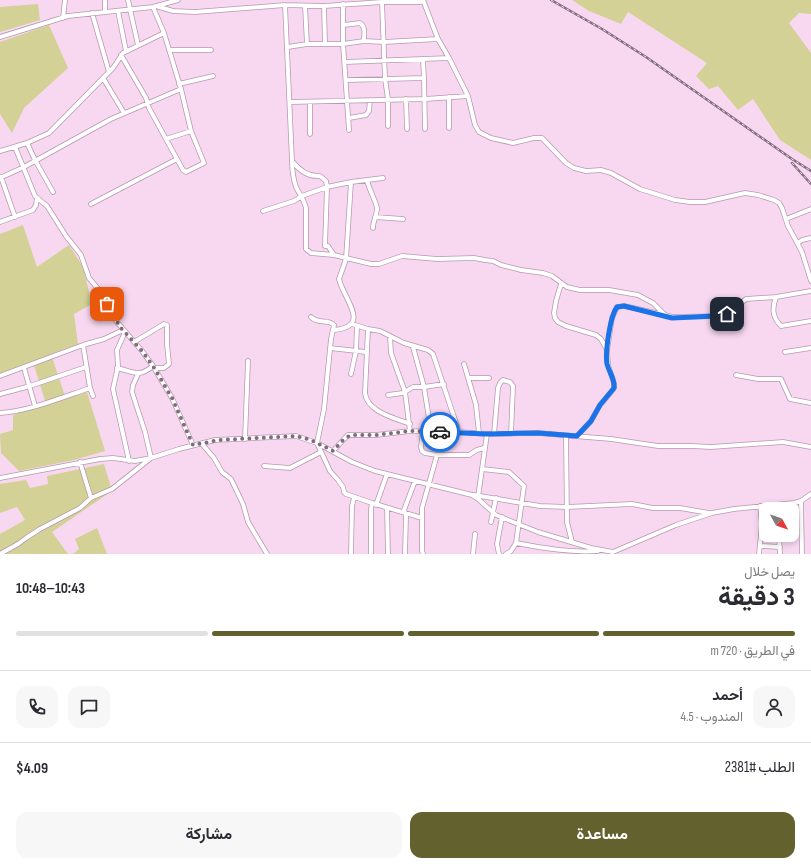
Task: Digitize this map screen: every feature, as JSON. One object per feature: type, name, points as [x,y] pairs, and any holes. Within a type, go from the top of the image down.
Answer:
[{"type":"street","points":[[63,18],[66,0]]},
{"type":"street","points":[[104,12],[105,0]]},
{"type":"street","points":[[128,0],[138,45]]},
{"type":"street","points":[[0,37],[63,18],[92,13],[154,7],[178,0]]},
{"type":"street","points":[[294,0],[294,6]]},
{"type":"street","points":[[324,0],[325,44]]},
{"type":"street","points":[[154,7],[173,11],[195,12],[285,5],[325,6],[423,1],[438,39],[468,96],[475,125],[479,132],[491,138],[513,143],[534,138],[542,138],[566,163],[574,168],[586,171],[601,170],[611,172],[640,190],[675,200],[705,202],[740,193],[758,195],[774,200],[779,203],[788,226],[798,243],[811,281]]},
{"type":"street","points":[[382,2],[384,60],[388,99],[388,126]]},
{"type":"street","points":[[343,4],[343,44],[349,130]]},
{"type":"street","points":[[285,5],[293,176],[306,208],[307,251],[311,253],[334,255],[372,264],[379,264],[402,256],[437,259],[474,258],[494,262],[501,266],[521,270],[539,271],[552,276],[567,287],[580,290],[608,290],[638,295],[653,303],[665,315]]},
{"type":"street","points":[[305,6],[308,44]]},
{"type":"street","points":[[121,55],[185,172],[204,163],[191,131],[181,89],[164,33],[154,7]]},
{"type":"street","points":[[118,11],[126,51]]},
{"type":"street","points":[[92,13],[109,72]]},
{"type":"street","points":[[344,25],[362,24],[364,27],[364,41]]},
{"type":"street","points":[[0,151],[27,143],[49,134],[116,65],[121,55],[126,51],[164,33]]},
{"type":"street","points":[[288,47],[308,44],[343,44],[364,41],[384,42],[438,39]]},
{"type":"street","points":[[169,50],[211,50]]},
{"type":"street","points":[[345,62],[449,58]]},
{"type":"street","points":[[423,60],[425,129]]},
{"type":"street","points":[[179,84],[213,76]]},
{"type":"street","points":[[103,78],[124,113]]},
{"type":"street","points":[[346,80],[424,78]]},
{"type":"street","points":[[15,217],[0,178],[24,167],[92,128],[181,89]]},
{"type":"street","points":[[290,102],[425,99],[468,96]]},
{"type":"street","points":[[449,97],[449,128]]},
{"type":"street","points":[[406,99],[407,129]]},
{"type":"street","points":[[349,118],[366,115],[370,111],[370,100]]},
{"type":"street","points":[[310,102],[310,134]]},
{"type":"street","points":[[166,139],[191,131]]},
{"type":"street","points":[[27,143],[53,192]]},
{"type":"street","points":[[15,147],[37,198],[47,206],[66,236],[81,255],[89,278],[99,290],[124,331],[154,367],[172,398],[193,445]]},
{"type":"street","points":[[91,204],[177,159]]},
{"type":"street","points":[[292,161],[304,172],[314,176],[320,176],[326,181],[325,246],[328,246],[334,255]]},
{"type":"street","points":[[263,211],[294,201],[302,196],[327,187],[382,178]]},
{"type":"street","points":[[367,180],[369,191],[376,205],[373,228]]},
{"type":"street","points":[[334,330],[346,329],[352,324],[354,316],[339,279],[346,259],[351,182]]},
{"type":"street","points":[[0,222],[33,210],[36,205],[37,198]]},
{"type":"street","points":[[786,219],[811,209]]},
{"type":"street","points":[[375,217],[403,219]]},
{"type":"street","points":[[798,243],[802,240],[811,238]]},
{"type":"street","points":[[561,284],[554,313],[555,318],[558,322],[566,326],[596,335],[601,339],[607,350]]},
{"type":"street","points":[[577,436],[591,421],[600,405],[614,388],[613,379],[608,365],[607,350],[612,318],[617,307],[624,306],[665,315],[672,318],[722,316],[731,312],[746,299],[776,297],[811,291]]},
{"type":"street","points":[[776,297],[773,315],[781,326],[811,321]]},
{"type":"street","points":[[311,317],[316,321],[331,322],[334,325],[334,330],[331,337],[324,409],[317,443],[330,471],[343,487],[344,492],[354,498],[422,518]]},
{"type":"street","points":[[118,368],[138,374],[144,373],[154,367],[166,367],[169,363],[167,325],[164,324],[134,342]]},
{"type":"street","points":[[352,324],[376,330],[413,346],[428,350],[433,354],[459,432]]},
{"type":"street","points":[[351,374],[356,351],[357,326]]},
{"type":"street","points":[[368,329],[365,393],[368,403],[390,417],[410,424]]},
{"type":"street","points":[[0,376],[124,331]]},
{"type":"street","points":[[124,331],[117,350],[118,368],[113,393],[129,461]]},
{"type":"street","points":[[390,336],[391,353],[405,392],[410,431]]},
{"type":"street","points":[[83,345],[90,388],[93,396]]},
{"type":"street","points":[[413,346],[424,387],[431,431]]},
{"type":"street","points":[[330,348],[366,352]]},
{"type":"street","points":[[785,352],[811,348]]},
{"type":"street","points":[[245,439],[248,361]]},
{"type":"street","points":[[464,364],[476,405],[479,433]]},
{"type":"street","points":[[0,394],[30,386],[86,367]]},
{"type":"street","points":[[24,368],[36,406]]},
{"type":"street","points":[[138,374],[133,385],[132,392],[145,432],[151,458]]},
{"type":"street","points":[[736,375],[758,379],[781,379],[790,399],[811,403]]},
{"type":"street","points":[[468,378],[489,378]]},
{"type":"street","points":[[494,434],[498,388],[503,380],[510,382],[513,386],[511,434]]},
{"type":"street","points":[[388,395],[405,392],[413,387],[444,384]]},
{"type":"street","points":[[0,413],[17,411],[36,406],[90,388]]},
{"type":"street","points":[[333,451],[348,436],[376,435],[410,431],[487,434],[538,433],[612,439],[658,446],[711,447],[783,442],[811,447]]},
{"type":"street","points":[[423,431],[421,447],[422,451],[425,453],[437,455],[469,455],[476,450],[484,448]]},
{"type":"street","points":[[478,497],[487,434]]},
{"type":"street","points":[[0,478],[106,458],[129,461],[151,458],[193,445],[219,440],[296,436],[317,443],[366,468],[478,497],[496,498],[540,506],[567,507],[632,504],[653,508],[680,508],[712,513]]},
{"type":"street","points":[[566,436],[567,522],[572,542]]},
{"type":"street","points":[[202,444],[214,458],[222,472],[231,479],[242,501],[248,522],[267,554]]},
{"type":"street","points":[[264,466],[290,468],[321,452]]},
{"type":"street","points":[[424,554],[422,551],[422,508],[437,455]]},
{"type":"street","points":[[0,554],[40,529],[80,508],[91,498],[112,489],[151,458]]},
{"type":"street","points":[[80,462],[91,498]]},
{"type":"street","points":[[482,469],[513,474],[524,486],[516,543],[511,551],[506,554]]},
{"type":"street","points":[[371,554],[371,509],[387,474]]},
{"type":"street","points":[[405,554],[404,510],[415,481]]},
{"type":"street","points":[[797,502],[811,494]]},
{"type":"street","points":[[478,497],[493,513],[518,524],[538,532],[602,551]]},
{"type":"street","points":[[351,554],[352,506],[354,498]]},
{"type":"street","points":[[491,522],[496,498]]},
{"type":"street","points":[[801,501],[802,554]]},
{"type":"street","points":[[516,543],[553,550],[614,552],[676,525],[712,513],[759,506]]},
{"type":"street","points":[[387,508],[388,554]]},
{"type":"street","points":[[499,554],[497,544],[502,517]]},
{"type":"street","points":[[473,554],[475,534]]},
{"type":"street","points":[[759,554],[760,542]]},
{"type":"street","points":[[780,542],[780,554]]},
{"type":"street","points":[[760,546],[780,547]]},
{"type":"shaded area","points":[[572,0],[811,0],[811,14],[799,13],[789,23],[811,53],[811,160],[780,140],[753,99],[738,110],[718,86],[709,89],[696,76],[707,63],[628,12],[621,24],[589,11]]},
{"type":"shaded area","points":[[38,4],[40,20],[0,32],[0,7]]},
{"type":"shaded area","points":[[49,25],[68,68],[24,108],[12,133],[0,114],[0,42]]},
{"type":"shaded area","points":[[23,225],[37,267],[69,245],[83,267],[92,304],[74,314],[78,344],[51,354],[66,399],[87,392],[105,451],[74,460],[19,471],[1,453],[0,434],[13,430],[13,415],[46,404],[33,362],[0,374],[0,234]]},
{"type":"shaded area","points":[[104,464],[112,491],[52,532],[68,554],[0,554],[0,534],[25,520],[17,507],[0,513],[0,484],[26,480],[30,488],[48,484],[47,476]]},
{"type":"shaded area","points":[[97,528],[107,554],[73,554],[79,549],[75,539]]},
{"type":"railway","points":[[551,0],[602,29],[646,57],[811,171]]},
{"type":"railway","points":[[792,163],[811,184]]},
{"type":"way so far","points":[[107,304],[120,327],[148,358],[153,366],[172,398],[193,445],[215,440],[296,436],[311,440],[333,451],[344,439],[351,435],[369,436],[391,432],[410,431],[440,432]]},
{"type":"route","points":[[440,432],[487,434],[538,433],[577,436],[591,421],[603,400],[614,388],[613,379],[608,365],[607,350],[612,318],[617,307],[624,306],[665,315],[672,318],[722,316],[727,314]]}]
